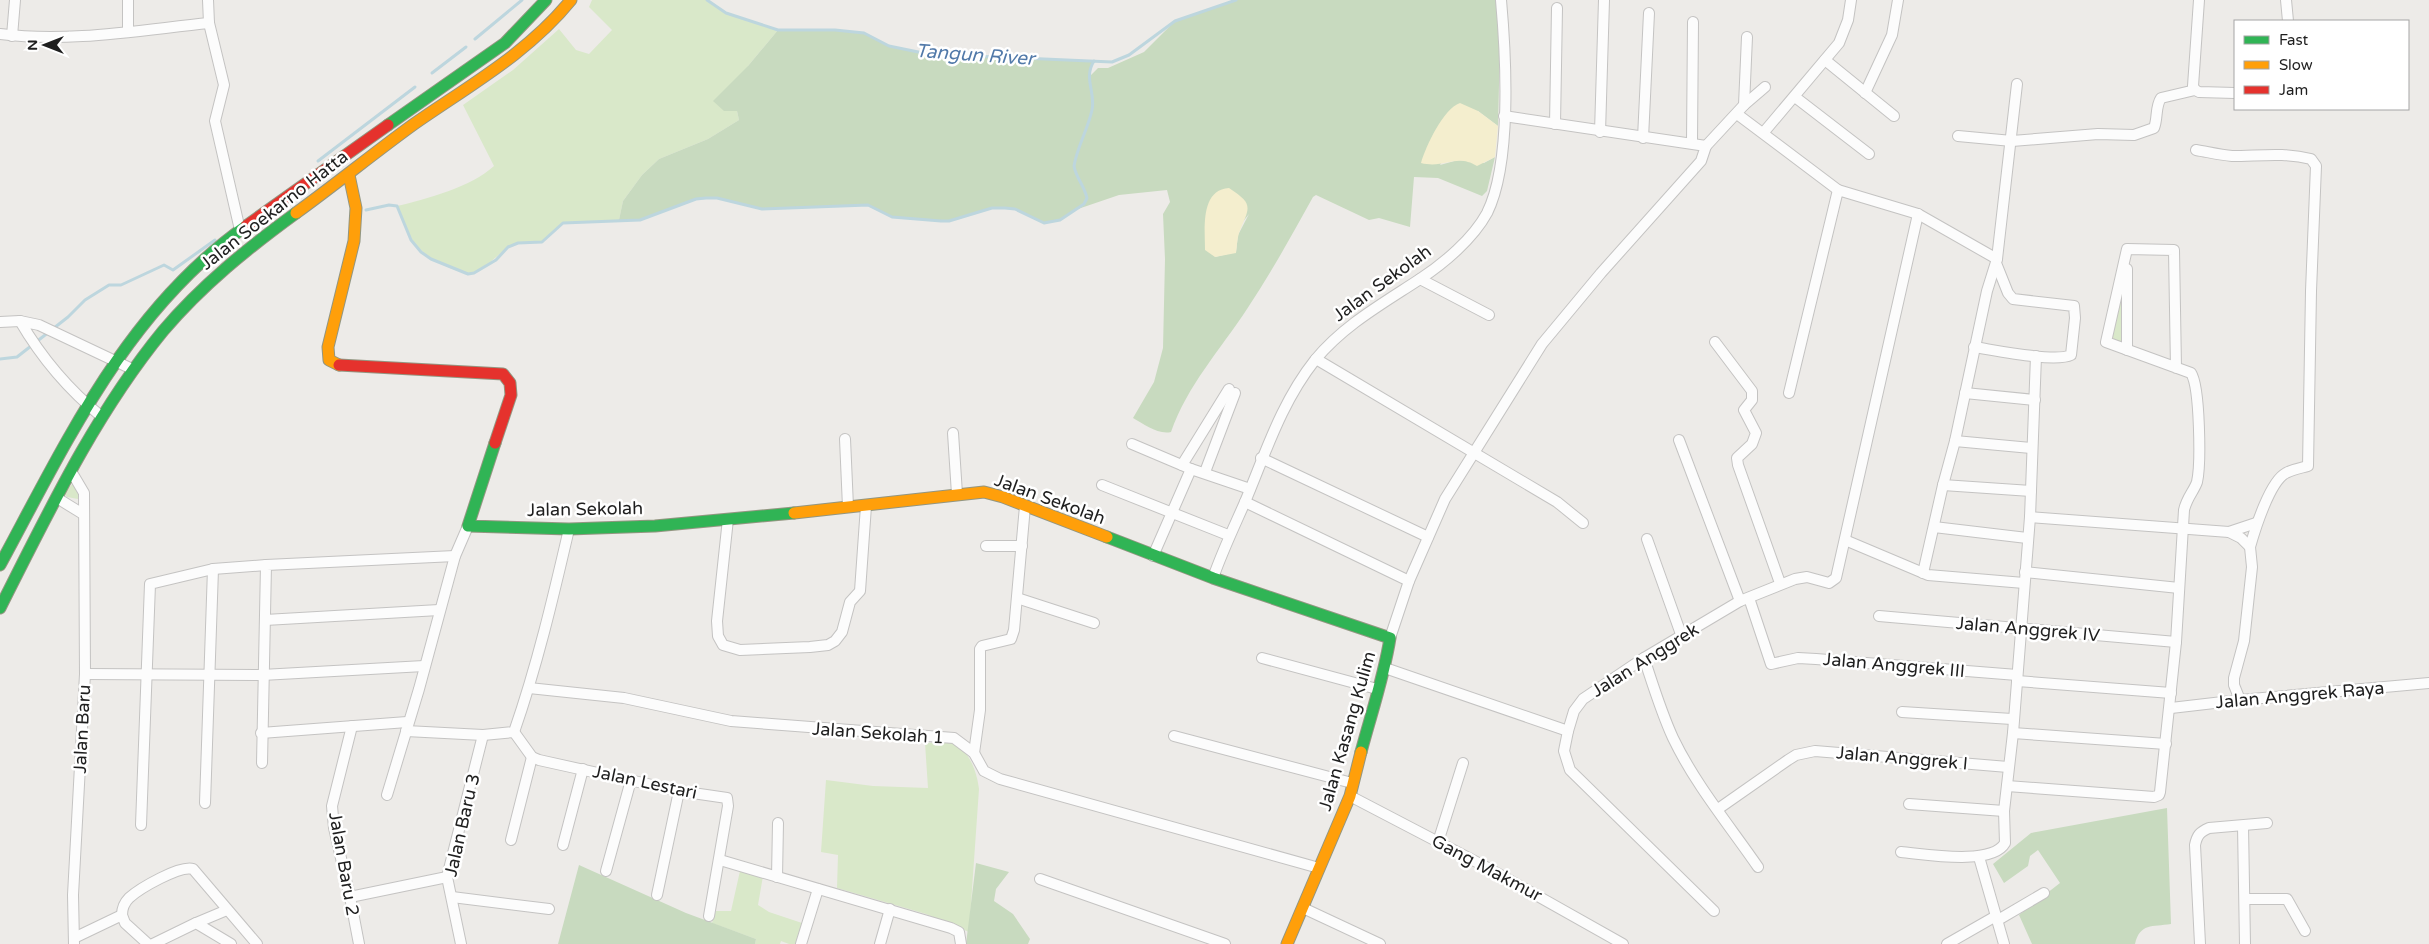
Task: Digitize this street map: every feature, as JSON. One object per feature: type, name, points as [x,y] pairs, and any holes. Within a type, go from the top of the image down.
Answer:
[{"type":"street","points":[[12,36],[15,0]]},
{"type":"street","points":[[128,0],[128,31]]},
{"type":"street","points":[[208,0],[209,23],[224,86],[215,121],[240,230]]},
{"type":"street","name":"Jalan Soekarno Hatta","points":[[0,565],[86,405],[147,319],[199,263],[316,174],[505,42],[546,0]]},
{"type":"street","name":"Jalan Soekarno Hatta","points":[[0,608],[56,498],[94,430],[132,369],[173,318],[216,276],[325,191],[545,31],[571,0]]},
{"type":"street","name":"Jalan Sekolah","points":[[1212,578],[1228,535],[1245,502],[1261,458],[1297,384],[1316,359],[1341,333],[1373,308],[1420,279],[1476,230],[1487,213],[1502,154],[1504,116],[1503,32],[1500,0]]},
{"type":"street","points":[[1600,132],[1604,0]]},
{"type":"street","points":[[1764,132],[1839,43],[1848,20],[1851,0]]},
{"type":"street","points":[[1865,93],[1892,35],[1898,0]]},
{"type":"street","points":[[2195,90],[2193,86],[2199,0]]},
{"type":"street","points":[[2286,0],[2288,20]]},
{"type":"street","points":[[1555,124],[1557,8]]},
{"type":"street","points":[[1643,138],[1650,13]]},
{"type":"street","points":[[1692,142],[1693,22]]},
{"type":"street","points":[[0,34],[51,37],[209,23]]},
{"type":"street","points":[[1744,105],[1747,37]]},
{"type":"street","points":[[1825,60],[1894,116]]},
{"type":"street","points":[[1923,573],[1955,441],[1987,291],[1996,261],[2012,141],[2017,84]]},
{"type":"street","points":[[1390,638],[1409,581],[1445,499],[1475,454],[1542,344],[1601,273],[1701,161],[1706,146],[1744,105],[1765,87]]},
{"type":"street","points":[[1958,136],[2012,141],[2146,132],[2154,128],[2157,120],[2157,104],[2161,98],[2195,90],[2199,92],[2234,93]]},
{"type":"street","points":[[1795,97],[1869,154]]},
{"type":"street","points":[[1737,114],[1764,132],[1838,190],[1918,214],[1996,261],[2008,293],[2013,299],[2074,306],[2076,318],[2074,343],[2071,355],[2066,358],[2036,356],[1974,347]]},
{"type":"street","points":[[1504,116],[1643,138],[1692,142],[1706,146]]},
{"type":"street","points":[[2196,150],[2230,156],[2277,154],[2300,156],[2311,159],[2316,166],[2311,292],[2308,466],[2284,473],[2276,481],[2256,523],[2250,547],[2252,567],[2247,619],[2241,658],[2234,678],[2234,684],[2240,700]]},
{"type":"street","points":[[316,174],[325,191]]},
{"type":"street","points":[[349,174],[355,192],[357,227],[349,268],[329,335],[327,349],[329,360],[336,366],[503,374],[510,383],[511,395],[468,526],[455,556],[387,795]]},
{"type":"street","points":[[1789,393],[1838,190]]},
{"type":"street","points":[[1918,214],[1857,477],[1845,540],[1923,573],[2179,588]]},
{"type":"street","points":[[2007,786],[2158,795],[2166,744],[2176,642],[2182,530],[2187,497],[2196,484],[2198,473],[2197,402],[2195,380],[2191,373],[2106,342],[2127,249]]},
{"type":"street","points":[[2127,249],[2127,350]]},
{"type":"street","points":[[2127,249],[2174,250],[2176,368]]},
{"type":"street","points":[[1420,279],[1489,315]]},
{"type":"street","points":[[20,321],[43,355],[86,405],[102,417]]},
{"type":"street","points":[[0,322],[20,321],[39,325],[117,360],[132,369]]},
{"type":"street","points":[[135,336],[133,348],[140,350],[150,346]]},
{"type":"street","points":[[1715,342],[1752,390],[1752,400],[1744,410],[1756,434],[1752,444],[1744,454],[1737,458],[1738,465],[1780,583]]},
{"type":"street","points":[[1902,852],[1979,857],[1992,854],[2004,845],[2004,811],[2013,733],[2012,719],[2030,517],[2030,448],[2035,400],[2036,356]]},
{"type":"street","points":[[1316,359],[1557,502],[1583,522]]},
{"type":"street","points":[[1153,556],[1172,512],[1186,467],[1232,391],[1204,472]]},
{"type":"street","points":[[1965,393],[2035,400]]},
{"type":"street","points":[[77,421],[84,418],[89,419],[93,422],[94,430]]},
{"type":"street","points":[[953,433],[957,494]]},
{"type":"street","points":[[845,440],[848,508]]},
{"type":"street","points":[[1679,440],[1744,600]]},
{"type":"street","points":[[1955,441],[2030,448]]},
{"type":"street","points":[[1132,444],[1186,467],[1250,489]]},
{"type":"street","points":[[1261,458],[1428,537]]},
{"type":"street","name":"Jalan Baru","points":[[72,471],[84,493],[85,674],[73,895],[74,941]]},
{"type":"street","points":[[1102,484],[1228,535]]},
{"type":"street","points":[[1943,485],[2031,491]]},
{"type":"street","name":"Jalan Sekolah","points":[[468,526],[568,529],[655,526],[848,508],[984,492],[1212,578],[1390,638]]},
{"type":"street","points":[[56,498],[83,514]]},
{"type":"street","points":[[1245,502],[1409,581]]},
{"type":"street","points":[[728,519],[717,621],[718,636],[723,645],[731,649],[740,650],[810,647],[828,645],[835,641],[842,632],[850,602],[860,591],[866,506]]},
{"type":"street","points":[[974,753],[980,710],[980,649],[982,646],[1011,639],[1017,598],[1025,506]]},
{"type":"street","points":[[2030,517],[2182,530],[2229,532],[2256,523]]},
{"type":"street","points":[[1934,527],[2027,538]]},
{"type":"street","points":[[514,732],[529,688],[549,615],[568,529]]},
{"type":"street","points":[[2229,532],[2241,538],[2250,547]]},
{"type":"street","points":[[1647,539],[1682,637]]},
{"type":"street","name":"Jalan Anggrek","points":[[1714,911],[1570,770],[1564,751],[1574,711],[1584,699],[1644,658],[1744,600],[1780,583],[1807,577],[1833,582],[1836,578],[1845,540]]},
{"type":"street","points":[[986,546],[1022,546]]},
{"type":"street","points":[[141,825],[150,584],[212,569],[455,556]]},
{"type":"street","points":[[262,763],[262,675],[266,565]]},
{"type":"street","points":[[204,803],[212,569]]},
{"type":"street","points":[[1017,598],[1094,623]]},
{"type":"street","name":"Jalan Anggrek III","points":[[1744,600],[1771,664],[1798,658],[1816,659],[2171,693]]},
{"type":"street","points":[[265,620],[439,610]]},
{"type":"street","name":"Jalan Anggrek IV","points":[[1879,616],[2176,642]]},
{"type":"street","name":"Jalan Kasang Kulim","points":[[1287,944],[1350,796],[1377,690],[1386,668],[1390,638]]},
{"type":"street","points":[[1262,658],[1377,690]]},
{"type":"street","points":[[1644,658],[1661,710],[1674,739],[1690,768],[1758,867]]},
{"type":"street","points":[[85,674],[262,675],[424,666]]},
{"type":"street","points":[[1386,668],[1568,731]]},
{"type":"street","name":"Jalan Anggrek Raya","points":[[2170,708],[2429,683]]},
{"type":"street","name":"Jalan Sekolah 1","points":[[529,688],[624,698],[731,721],[954,738],[974,753],[984,771],[1000,779],[1319,868]]},
{"type":"street","points":[[1902,712],[2012,719]]},
{"type":"street","points":[[261,734],[352,726],[406,727],[483,735],[514,732]]},
{"type":"street","name":"Jalan Baru 2","points":[[352,726],[332,806],[338,851],[350,896],[359,944]]},
{"type":"street","points":[[511,840],[532,757],[514,732]]},
{"type":"street","points":[[2013,733],[2166,744]]},
{"type":"street","name":"Jalan Baru 3","points":[[461,944],[447,877],[483,735]]},
{"type":"street","points":[[1174,736],[1352,783]]},
{"type":"street","name":"Jalan Anggrek I","points":[[1718,809],[1796,755],[1815,751],[2008,767]]},
{"type":"street","name":"Jalan Lestari","points":[[532,757],[679,791],[729,800],[720,860]]},
{"type":"street","points":[[1438,842],[1464,763]]},
{"type":"street","points":[[563,845],[583,769]]},
{"type":"street","points":[[606,871],[631,780]]},
{"type":"street","points":[[657,895],[679,791]]},
{"type":"street","name":"Gang Makmur","points":[[1350,796],[1438,842],[1623,944]]},
{"type":"street","points":[[1909,804],[2004,811]]},
{"type":"street","points":[[777,877],[778,822]]},
{"type":"street","points":[[2200,944],[2195,845],[2197,837],[2201,832],[2209,828],[2267,823]]},
{"type":"street","points":[[2243,826],[2246,900],[2245,944]]},
{"type":"street","points":[[1979,857],[2004,944]]},
{"type":"street","points":[[709,916],[720,860],[951,928],[959,932],[961,944]]},
{"type":"street","points":[[148,944],[125,923],[122,915],[123,906],[130,897],[172,872],[186,867],[193,869],[257,944]]},
{"type":"street","points":[[350,896],[447,877]]},
{"type":"street","points":[[1040,879],[1225,944]]},
{"type":"street","points":[[801,944],[818,889]]},
{"type":"street","points":[[1947,944],[2044,893]]},
{"type":"street","points":[[452,896],[549,909]]},
{"type":"street","points":[[2246,900],[2287,899],[2305,931]]},
{"type":"street","points":[[1303,908],[1380,944]]},
{"type":"street","points":[[880,944],[890,909]]},
{"type":"street","points":[[152,944],[227,910]]},
{"type":"street","points":[[74,941],[122,915]]},
{"type":"street","points":[[196,923],[231,944]]},
{"type":"green space","points":[[592,0],[707,0],[726,13],[778,30],[748,66],[737,111],[739,120],[708,139],[659,159],[642,175],[623,201],[619,220],[563,223],[543,241],[513,245],[473,273],[456,270],[429,257],[411,237],[397,206],[435,196],[461,186],[494,166],[463,105],[513,70],[559,29],[576,50],[589,54],[612,30],[589,7]]},
{"type":"green space","points":[[1235,0],[1496,0],[1500,44],[1498,126],[1478,111],[1440,165],[1458,160],[1484,163],[1495,157],[1487,191],[1482,196],[1438,178],[1414,177],[1410,227],[1379,218],[1369,220],[1316,195],[1313,197],[1256,295],[1195,384],[1171,432],[1161,432],[1133,418],[1154,382],[1163,348],[1165,259],[1163,214],[1170,202],[1167,190],[1119,195],[1075,210],[1060,220],[1044,223],[1015,209],[1005,208],[992,208],[949,221],[941,221],[892,217],[868,205],[762,209],[717,198],[696,199],[640,220],[619,220],[623,201],[642,175],[659,159],[708,139],[739,120],[737,111],[724,111],[713,101],[748,66],[778,30],[835,30],[864,33],[889,46],[928,54],[1094,61],[1090,68],[1089,77],[1098,68],[1108,68],[1144,52],[1175,21]],"holes":[[[1249,214],[1238,235],[1236,252],[1215,257]]]},
{"type":"green space","points":[[2122,291],[2124,344],[2110,341]]},
{"type":"green space","points":[[73,483],[78,492],[78,499],[67,497],[64,494]]},
{"type":"green space","points":[[947,742],[961,748],[966,753],[974,767],[979,789],[969,932],[926,914],[837,888],[838,855],[821,852],[826,780],[873,786],[928,788],[925,743]]},
{"type":"green space","points":[[2167,808],[2171,924],[2144,929],[2137,937],[2135,944],[2032,944],[2019,915],[2060,883],[2038,850],[2030,856],[2028,866],[2004,883],[1993,864],[2031,833]]},
{"type":"green space","points":[[976,863],[1009,872],[996,889],[994,901],[1013,914],[1030,939],[1028,944],[966,944]]},
{"type":"green space","points":[[579,865],[686,913],[756,939],[755,944],[558,944]]},
{"type":"green space","points":[[740,871],[763,876],[758,905],[769,912],[805,924],[799,944],[789,944],[781,941],[780,944],[755,944],[756,939],[712,923],[716,911],[731,911]]},
{"type":"sand","points":[[1460,103],[1478,111],[1498,126],[1495,157],[1477,166],[1463,161],[1437,164],[1421,163],[1431,138],[1442,120],[1447,113]]},
{"type":"sand","points":[[1229,188],[1246,203],[1248,207],[1247,212],[1238,235],[1236,253],[1215,257],[1205,250],[1206,212],[1213,196],[1220,190]]},
{"type":"waterway","points":[[475,39],[522,0]]},
{"type":"waterway","name":"Tangun River","points":[[707,0],[726,13],[778,30],[835,30],[864,33],[889,46],[928,54],[1112,62],[1129,55],[1175,21],[1236,0]]},
{"type":"waterway","points":[[432,73],[466,47]]},
{"type":"waterway","points":[[366,210],[389,205],[397,206],[411,240],[421,252],[431,259],[468,274],[474,273],[496,260],[508,247],[518,243],[542,242],[563,223],[640,220],[696,199],[706,198],[717,198],[762,209],[868,205],[892,217],[941,221],[949,221],[992,208],[1005,208],[1015,209],[1044,223],[1060,220],[1084,204],[1087,198],[1074,166],[1092,110],[1090,73],[1094,61]]},
{"type":"waterway","points":[[318,161],[415,87]]},
{"type":"waterway","points":[[0,359],[17,357],[68,317],[85,300],[109,285],[121,285],[164,265],[173,270],[215,240]]},
{"type":"traffic: fast","points":[[388,125],[505,43],[546,0]]},
{"type":"traffic: fast","points":[[0,608],[74,465],[94,430],[138,363],[163,331],[193,298],[243,254],[296,213]]},
{"type":"traffic: fast","points":[[0,565],[76,425],[134,337],[167,297],[204,260],[246,226]]},
{"type":"traffic: fast","points":[[495,443],[468,526],[569,529],[655,526],[794,513]]},
{"type":"traffic: fast","points":[[1107,537],[1213,578],[1390,638],[1381,681],[1361,752]]},
{"type":"traffic: slow","points":[[296,213],[414,124],[477,82],[517,52],[554,19],[571,0]]},
{"type":"traffic: slow","points":[[339,365],[329,360],[328,347],[354,241],[356,208],[349,175]]},
{"type":"traffic: slow","points":[[794,513],[984,492],[1003,497],[1107,537]]},
{"type":"traffic: slow","points":[[1287,944],[1350,796],[1361,752]]},
{"type":"traffic: jam","points":[[246,226],[388,125]]},
{"type":"traffic: jam","points":[[339,365],[503,374],[510,383],[511,395],[495,443]]}]
